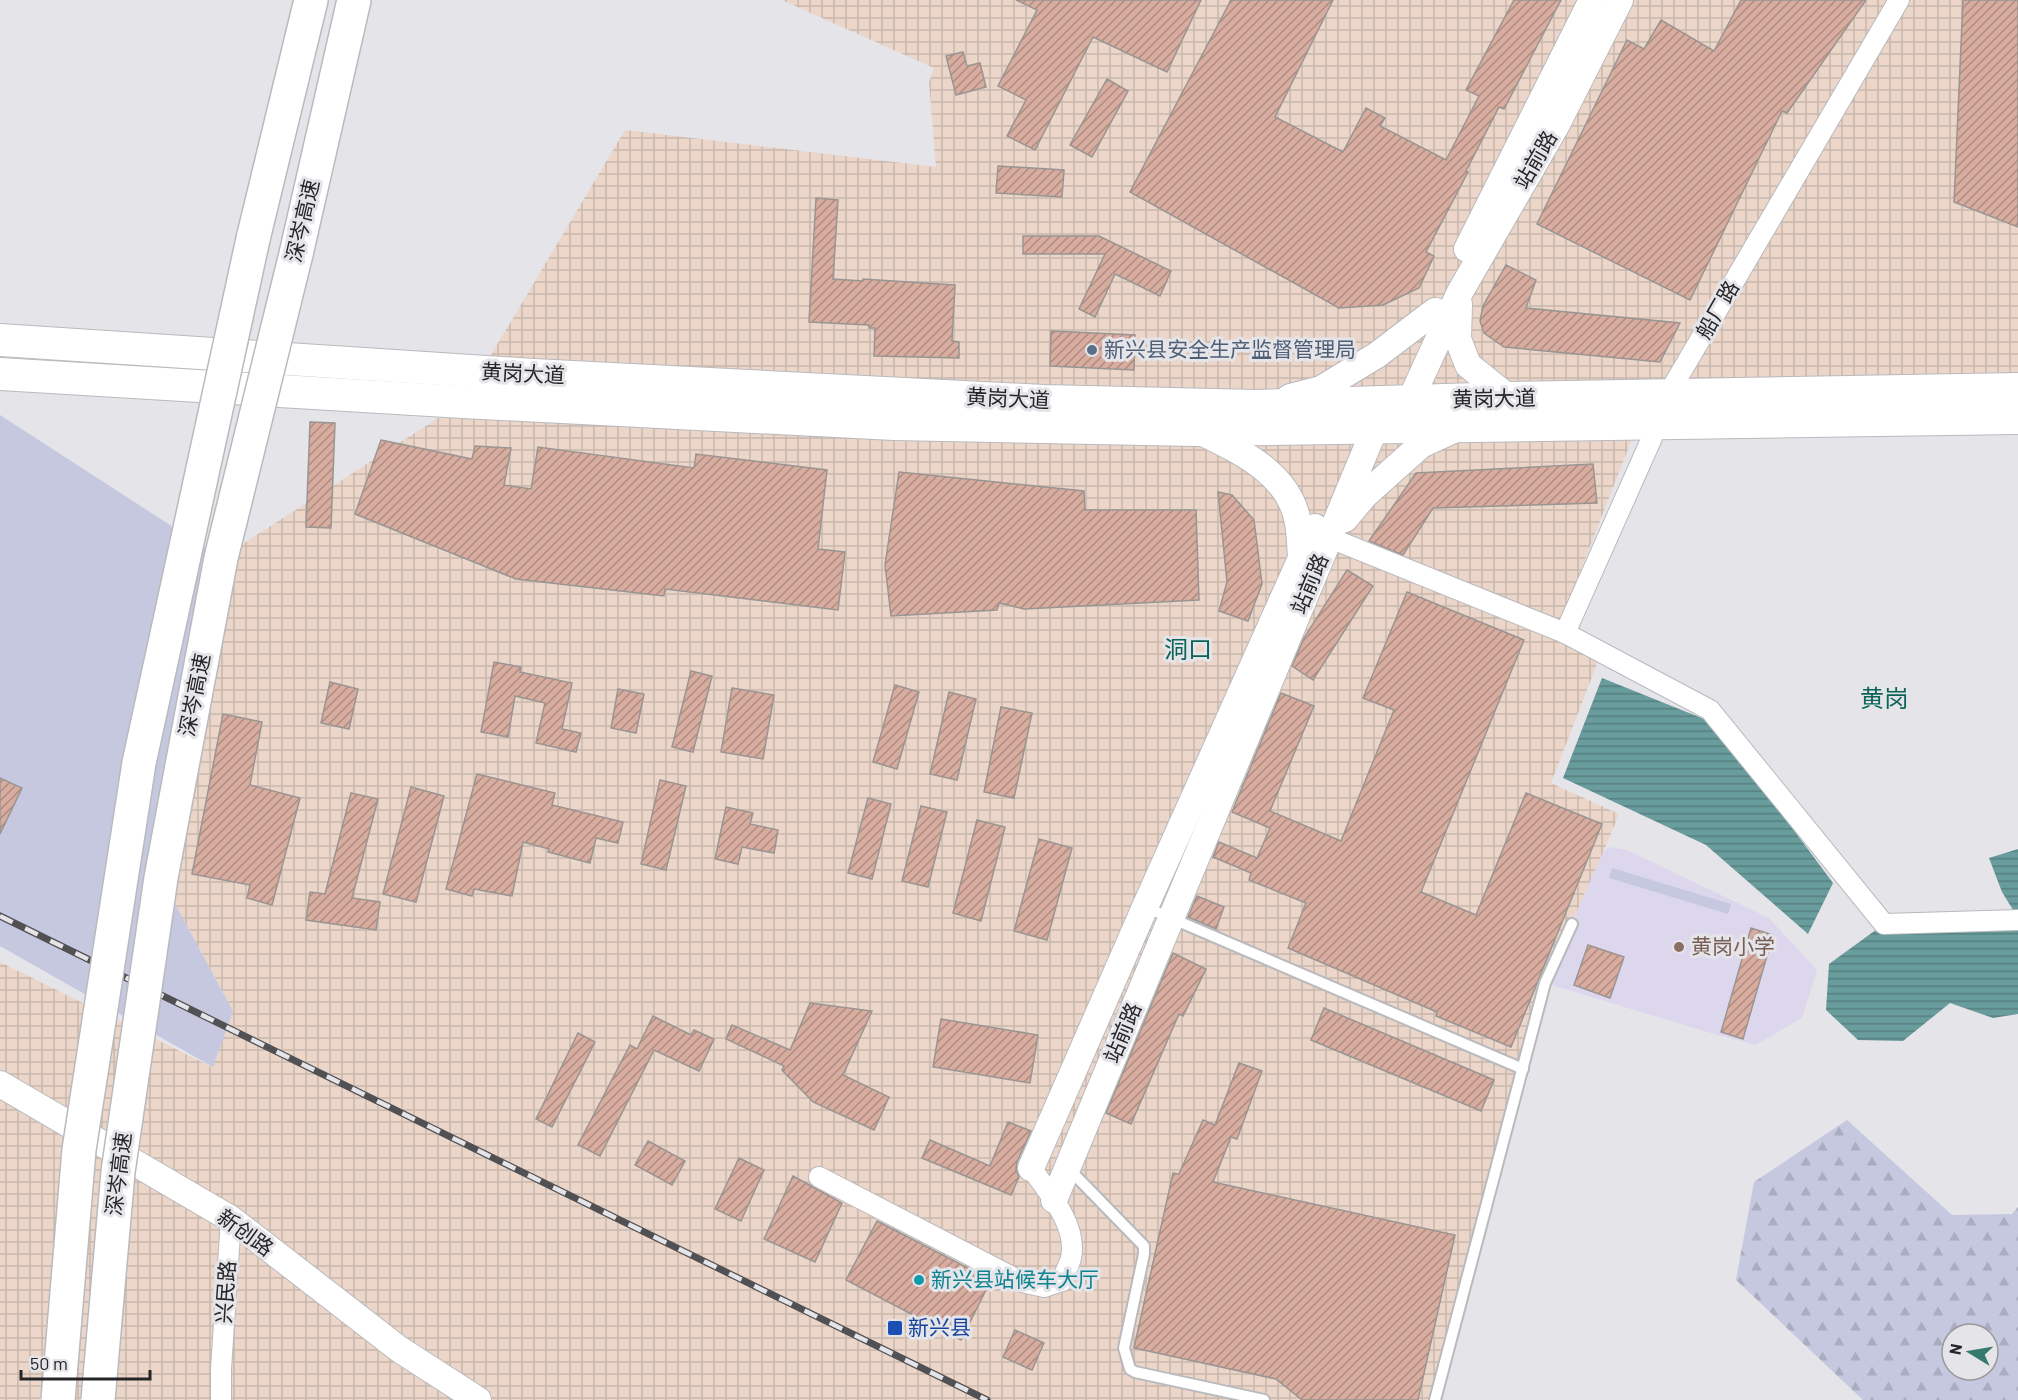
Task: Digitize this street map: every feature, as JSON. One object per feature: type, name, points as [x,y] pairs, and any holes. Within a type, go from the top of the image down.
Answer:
[{"type":"highway","name":"深岑高速","points":[[58,1400],[79,1150],[139,763],[253,239],[311,0]]},
{"type":"highway","name":"深岑高速","points":[[98,1400],[118,1172],[161,878],[221,558],[296,254],[354,0]]},
{"type":"main road","name":"黄岗大道","points":[[0,340],[533,375],[1044,401],[1256,406],[1509,398],[1663,410],[2018,418]]},
{"type":"main road","name":"黄岗大道","points":[[0,374],[530,406],[894,424],[1197,430],[1460,427],[1663,410],[2018,390]]},
{"type":"main road","points":[[530,406],[533,375]]},
{"type":"street","name":"站前路","points":[[1401,401],[1435,311],[1592,0]]},
{"type":"street","name":"站前路","points":[[1031,1168],[1301,560],[1366,428],[1401,401],[1460,292],[1556,126],[1620,0]]},
{"type":"street","name":"船厂路","points":[[1564,633],[1663,410],[1899,0]]},
{"type":"street","points":[[1460,292],[1458,339],[1468,365],[1509,398]]},
{"type":"street","points":[[1256,406],[1321,389],[1377,355],[1435,311]]},
{"type":"street","points":[[1460,427],[1421,445],[1365,495],[1330,538],[1564,633],[1710,710],[1884,924],[2018,920]]},
{"type":"street","name":"站前路","points":[[1054,1200],[1330,538],[1366,428]]},
{"type":"street","points":[[1197,430],[1246,454],[1265,467],[1281,485],[1298,521],[1301,560]]},
{"type":"street","name":"新创路","points":[[0,1084],[231,1219],[399,1349],[478,1400]]},
{"type":"street","points":[[819,1177],[1022,1282],[1044,1287],[1062,1281],[1071,1258],[1071,1238],[1054,1200],[1031,1168]]},
{"type":"street","name":"兴民路","points":[[221,1400],[231,1219]]},
{"type":"lane","points":[[1145,907],[1523,1069]]},
{"type":"lane","points":[[1435,1400],[1545,983],[1572,924]]},
{"type":"lane","points":[[1068,1167],[1144,1246],[1125,1348],[1130,1369],[1263,1400]]},
{"type":"shaded area","points":[[782,0],[2018,0],[2018,426],[1634,434],[1556,633],[1600,656],[1551,783],[1619,814],[1545,983],[1435,1400],[0,1400],[0,962],[212,1067],[233,1011],[161,878],[221,558],[463,402],[625,130],[936,167],[929,82],[934,68]]},
{"type":"shaded area","points":[[1602,678],[1714,723],[1833,883],[1808,934],[1706,845],[1563,778]]},
{"type":"shaded area","name":"黄岗小学","points":[[1608,847],[1627,850],[1769,918],[1817,970],[1802,1018],[1755,1045],[1545,983],[1602,855]]},
{"type":"shaded area","points":[[2018,849],[2018,918],[2002,892],[1989,858]]},
{"type":"shaded area","points":[[2018,920],[2018,1014],[1993,1018],[1950,1003],[1903,1041],[1858,1040],[1826,1010],[1829,964],[1884,924]]},
{"type":"green space","points":[[0,415],[221,558],[161,878],[233,1011],[213,1067],[0,946]]},
{"type":"green space","points":[[1612,868],[1731,904],[1728,914],[1609,878]]},
{"type":"green space","points":[[1847,1120],[1952,1215],[2012,1214],[2018,1207],[2018,1400],[1863,1400],[1736,1280],[1754,1182]]},
{"type":"building","points":[[1016,0],[1201,0],[1167,72],[1093,37],[1035,150],[1007,136],[1026,100],[998,86],[1037,10]]},
{"type":"building","points":[[1231,0],[1333,0],[1275,117],[1343,152],[1366,108],[1385,118],[1380,126],[1446,160],[1479,96],[1466,90],[1514,0],[1561,0],[1504,109],[1499,107],[1426,252],[1434,256],[1419,288],[1383,305],[1339,308],[1130,192]]},
{"type":"building","points":[[1741,0],[1866,0],[1787,113],[1782,111],[1690,300],[1537,224],[1627,40],[1644,49],[1661,20],[1714,51]]},
{"type":"building","points":[[1963,0],[2018,0],[2018,227],[1954,202]]},
{"type":"building","points":[[963,52],[967,66],[980,63],[986,87],[956,95],[946,56]]},
{"type":"building","points":[[1107,79],[1128,91],[1092,157],[1070,145]]},
{"type":"building","points":[[998,166],[1064,170],[1062,197],[996,193]]},
{"type":"building","points":[[816,198],[838,200],[833,279],[955,285],[952,341],[959,342],[959,358],[874,356],[875,328],[869,328],[869,325],[809,322]]},
{"type":"building","points":[[1023,236],[1099,236],[1171,271],[1160,296],[1115,274],[1095,317],[1079,309],[1105,254],[1023,254]]},
{"type":"building","points":[[1506,265],[1536,280],[1526,308],[1680,323],[1660,362],[1504,347],[1484,333],[1480,321],[1483,306]]},
{"type":"building","name":"新兴县安全生产监督管理局","points":[[1051,331],[1135,335],[1134,370],[1050,366]]},
{"type":"building","points":[[310,422],[335,423],[331,528],[306,527]]},
{"type":"building","points":[[381,440],[472,459],[475,446],[511,448],[504,485],[531,489],[538,447],[694,468],[696,454],[827,470],[818,549],[845,552],[838,610],[665,589],[664,596],[516,579],[355,514]]},
{"type":"building","points":[[1593,464],[1597,503],[1433,508],[1403,555],[1369,541],[1416,473]]},
{"type":"building","points":[[899,472],[1084,491],[1085,510],[1196,510],[1199,600],[1024,609],[999,603],[997,610],[891,616],[885,565]]},
{"type":"building","points":[[1218,492],[1232,495],[1254,520],[1262,584],[1248,621],[1219,611],[1227,582]]},
{"type":"building","points":[[1347,570],[1373,586],[1313,680],[1292,666],[1304,638]]},
{"type":"building","points":[[1407,592],[1524,640],[1421,892],[1476,915],[1526,793],[1602,824],[1511,1047],[1436,1016],[1437,1012],[1288,948],[1306,903],[1249,880],[1251,873],[1213,857],[1219,842],[1257,858],[1270,828],[1232,812],[1281,693],[1314,706],[1270,811],[1341,841],[1394,710],[1363,698]]},
{"type":"building","points":[[494,662],[521,667],[520,672],[572,683],[562,729],[581,733],[576,752],[536,743],[545,703],[515,696],[508,737],[481,732]]},
{"type":"building","points":[[691,671],[712,676],[693,752],[672,747]]},
{"type":"building","points":[[330,682],[358,689],[349,729],[321,723]]},
{"type":"building","points":[[895,685],[919,692],[897,769],[873,762]]},
{"type":"building","points":[[732,688],[774,695],[763,759],[721,752]]},
{"type":"building","points":[[618,689],[644,694],[636,733],[611,728]]},
{"type":"building","points":[[949,692],[976,699],[957,780],[930,774]]},
{"type":"building","points":[[1001,707],[1032,713],[1014,798],[984,792]]},
{"type":"building","points":[[223,714],[262,722],[250,785],[300,798],[272,905],[247,898],[250,885],[192,874]]},
{"type":"building","points":[[477,774],[555,793],[552,805],[623,822],[618,843],[596,838],[590,863],[548,852],[549,849],[523,842],[512,896],[474,889],[472,896],[446,889]]},
{"type":"building","points":[[0,778],[22,788],[0,834]]},
{"type":"building","points":[[660,780],[686,786],[666,870],[641,864]]},
{"type":"building","points":[[411,787],[444,796],[416,902],[383,894]]},
{"type":"building","points":[[351,793],[378,799],[352,898],[380,902],[376,930],[306,920],[310,892],[325,894]]},
{"type":"building","points":[[868,798],[891,804],[872,879],[848,873]]},
{"type":"building","points":[[921,806],[947,812],[928,887],[902,881]]},
{"type":"building","points":[[726,807],[753,813],[750,824],[778,830],[774,853],[742,847],[738,864],[715,859]]},
{"type":"building","points":[[977,820],[1005,827],[981,921],[953,913]]},
{"type":"building","points":[[1039,839],[1072,848],[1047,940],[1014,931]]},
{"type":"building","points":[[1197,896],[1224,907],[1216,929],[1188,917]]},
{"type":"building","points":[[1751,928],[1773,935],[1743,1039],[1721,1032]]},
{"type":"building","points":[[1588,945],[1624,957],[1610,998],[1574,985]]},
{"type":"building","points":[[1173,953],[1206,969],[1183,1016],[1179,1014],[1131,1124],[1106,1113]]},
{"type":"building","points":[[810,1003],[872,1011],[843,1075],[889,1097],[874,1130],[813,1102],[782,1070],[784,1066],[726,1039],[732,1025],[790,1050]]},
{"type":"building","points":[[1324,1008],[1494,1080],[1481,1111],[1311,1040]]},
{"type":"building","points":[[653,1016],[691,1035],[694,1030],[714,1039],[699,1071],[654,1050],[600,1156],[578,1145],[630,1045],[637,1049]]},
{"type":"building","points":[[941,1019],[1038,1035],[1030,1083],[933,1067]]},
{"type":"building","points":[[578,1033],[595,1042],[552,1127],[536,1119]]},
{"type":"building","points":[[1239,1063],[1262,1071],[1237,1139],[1231,1137],[1213,1182],[1455,1235],[1418,1400],[1302,1400],[1276,1379],[1134,1348],[1173,1173],[1179,1174],[1203,1120],[1215,1125]]},
{"type":"building","points":[[1008,1122],[1031,1131],[1017,1162],[1016,1169],[1019,1177],[1011,1195],[922,1158],[930,1140],[990,1166]]},
{"type":"building","points":[[648,1141],[685,1161],[672,1185],[635,1165]]},
{"type":"building","points":[[739,1158],[764,1170],[741,1221],[715,1209]]},
{"type":"building","points":[[793,1176],[842,1203],[815,1262],[764,1239]]},
{"type":"building","name":"新兴县站候车大厅","points":[[877,1221],[991,1280],[961,1340],[846,1280]]},
{"type":"building","points":[[1015,1330],[1044,1343],[1032,1370],[1003,1357]]},
{"type":"railway","points":[[0,916],[987,1400]]},
{"type":"place","name":"新兴县安全生产监督管理局","points":[[1092,350]]},
{"type":"place","name":"黄岗小学","points":[[1679,947]]},
{"type":"place","name":"新兴县站候车大厅","points":[[919,1280]]},
{"type":"place","name":"新兴县","points":[[895,1328]]},
{"type":"district","name":"洞口","points":[[1188,650]]},
{"type":"district","name":"黄岗","points":[[1884,699]]}]
